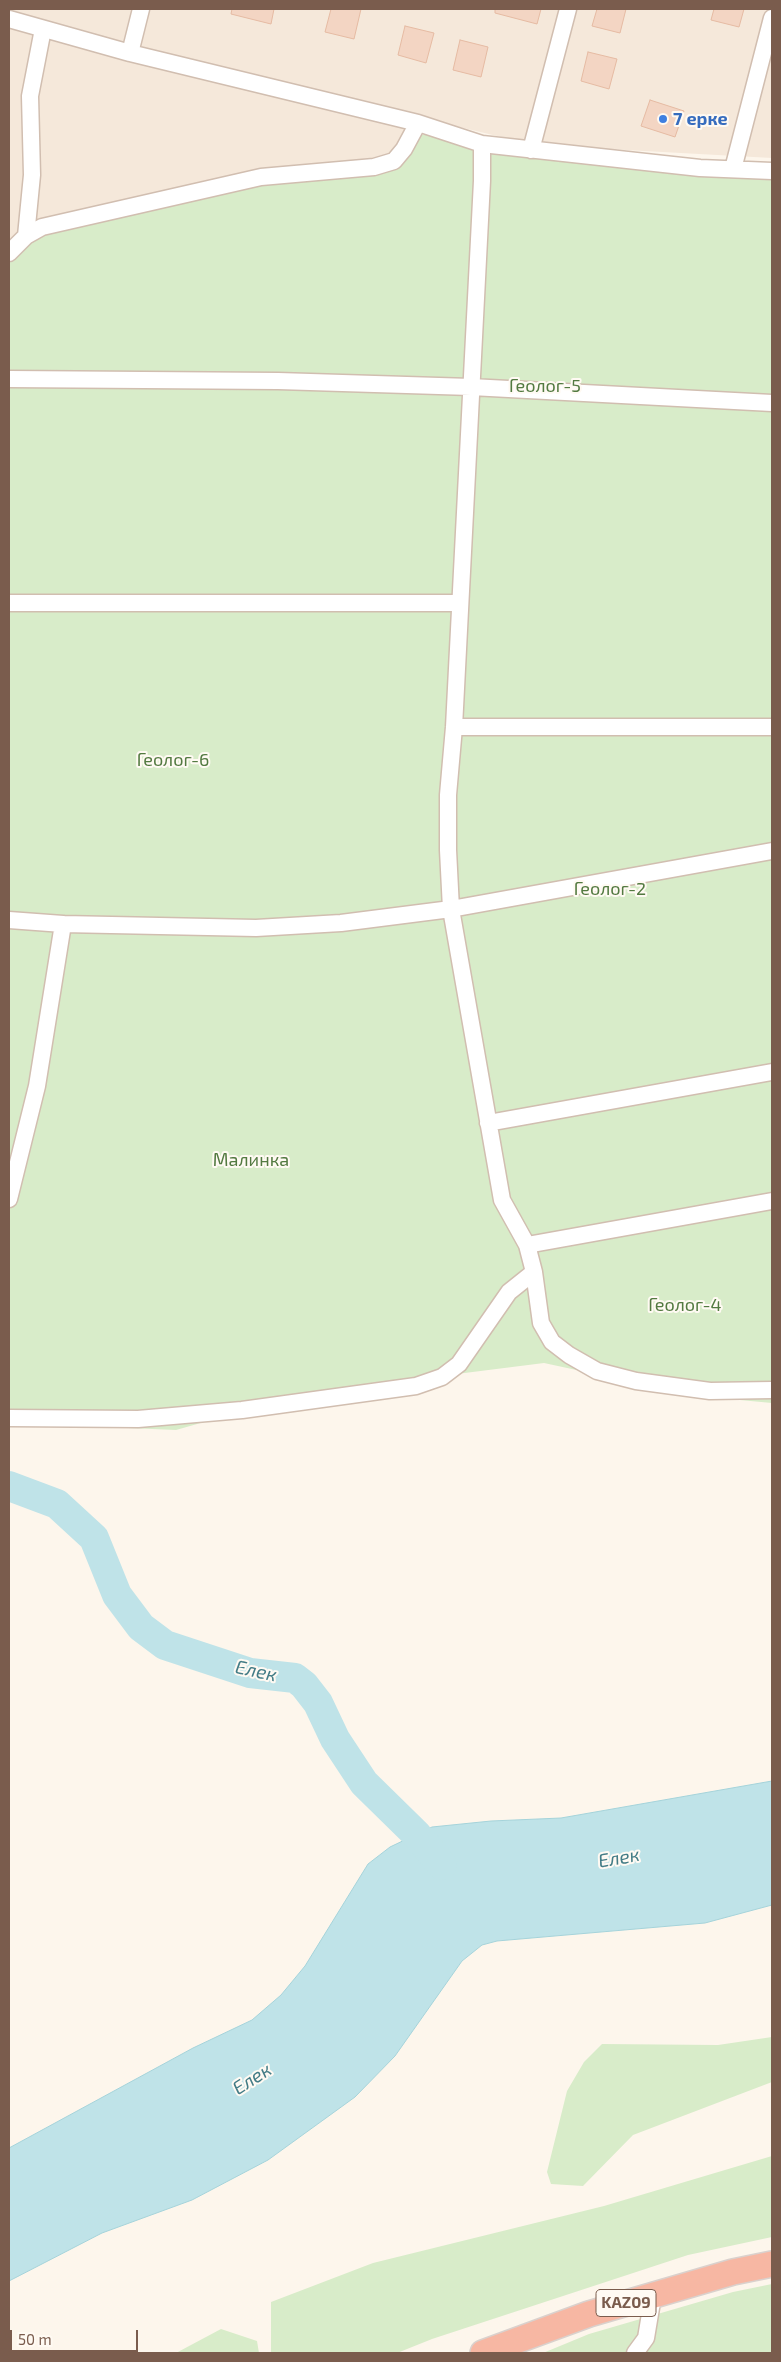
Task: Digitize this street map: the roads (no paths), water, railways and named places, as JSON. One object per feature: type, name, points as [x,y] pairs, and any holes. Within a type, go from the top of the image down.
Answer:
[{"type":"highway","name":"KAZ09","points":[[483,2353],[589,2314],[733,2272],[772,2264]]},
{"type":"street","points":[[130,53],[141,9]]},
{"type":"street","points":[[531,150],[568,9]]},
{"type":"street","points":[[733,169],[772,18]]},
{"type":"street","points":[[9,20],[130,53],[418,123],[482,144],[700,168],[772,171]]},
{"type":"street","points":[[26,236],[32,175],[30,96],[43,29]]},
{"type":"street","points":[[9,253],[26,236],[42,227],[261,177],[374,167],[394,161],[404,149],[418,123]]},
{"type":"street","points":[[482,144],[454,727],[448,795],[451,909],[502,1200],[527,1245],[534,1272],[541,1323],[552,1342],[568,1355],[597,1371],[636,1381],[710,1391],[772,1390]]},
{"type":"street","points":[[9,379],[278,381],[471,386],[772,403]]},
{"type":"street","points":[[9,602],[460,603]]},
{"type":"street","points":[[454,727],[772,727]]},
{"type":"street","points":[[9,920],[63,924],[256,928],[341,923],[451,909],[772,851]]},
{"type":"street","points":[[9,1199],[37,1086],[63,924]]},
{"type":"street","points":[[488,1123],[772,1072]]},
{"type":"street","points":[[527,1245],[772,1201]]},
{"type":"street","points":[[9,1418],[138,1419],[242,1410],[416,1386],[442,1377],[459,1364],[508,1292],[534,1272]]},
{"type":"street","points":[[635,2353],[646,2338],[653,2296]]},
{"type":"water","points":[[772,1781],[772,1905],[705,1923],[497,1941],[482,1945],[462,1961],[395,2056],[355,2097],[268,2160],[192,2200],[102,2233],[9,2281],[9,2148],[193,2048],[252,2020],[281,1995],[305,1966],[368,1864],[390,1847],[432,1827],[491,1821],[561,1818]]},
{"type":"waterway","name":"Елек","points":[[9,1486],[57,1504],[94,1538],[117,1595],[141,1627],[165,1645],[250,1673],[295,1678],[304,1685],[318,1703],[335,1739],[364,1783],[416,1834],[442,1865]]},
{"type":"place","name":"7 ерке","points":[[663,119]]},
{"type":"park label","name":"Геолог-5","points":[[545,386]]},
{"type":"park label","name":"Геолог-6","points":[[173,760]]},
{"type":"park label","name":"Геолог-2","points":[[610,889]]},
{"type":"park label","name":"Малинка","points":[[251,1160]]},
{"type":"park label","name":"Геолог-4","points":[[685,1305]]}]
